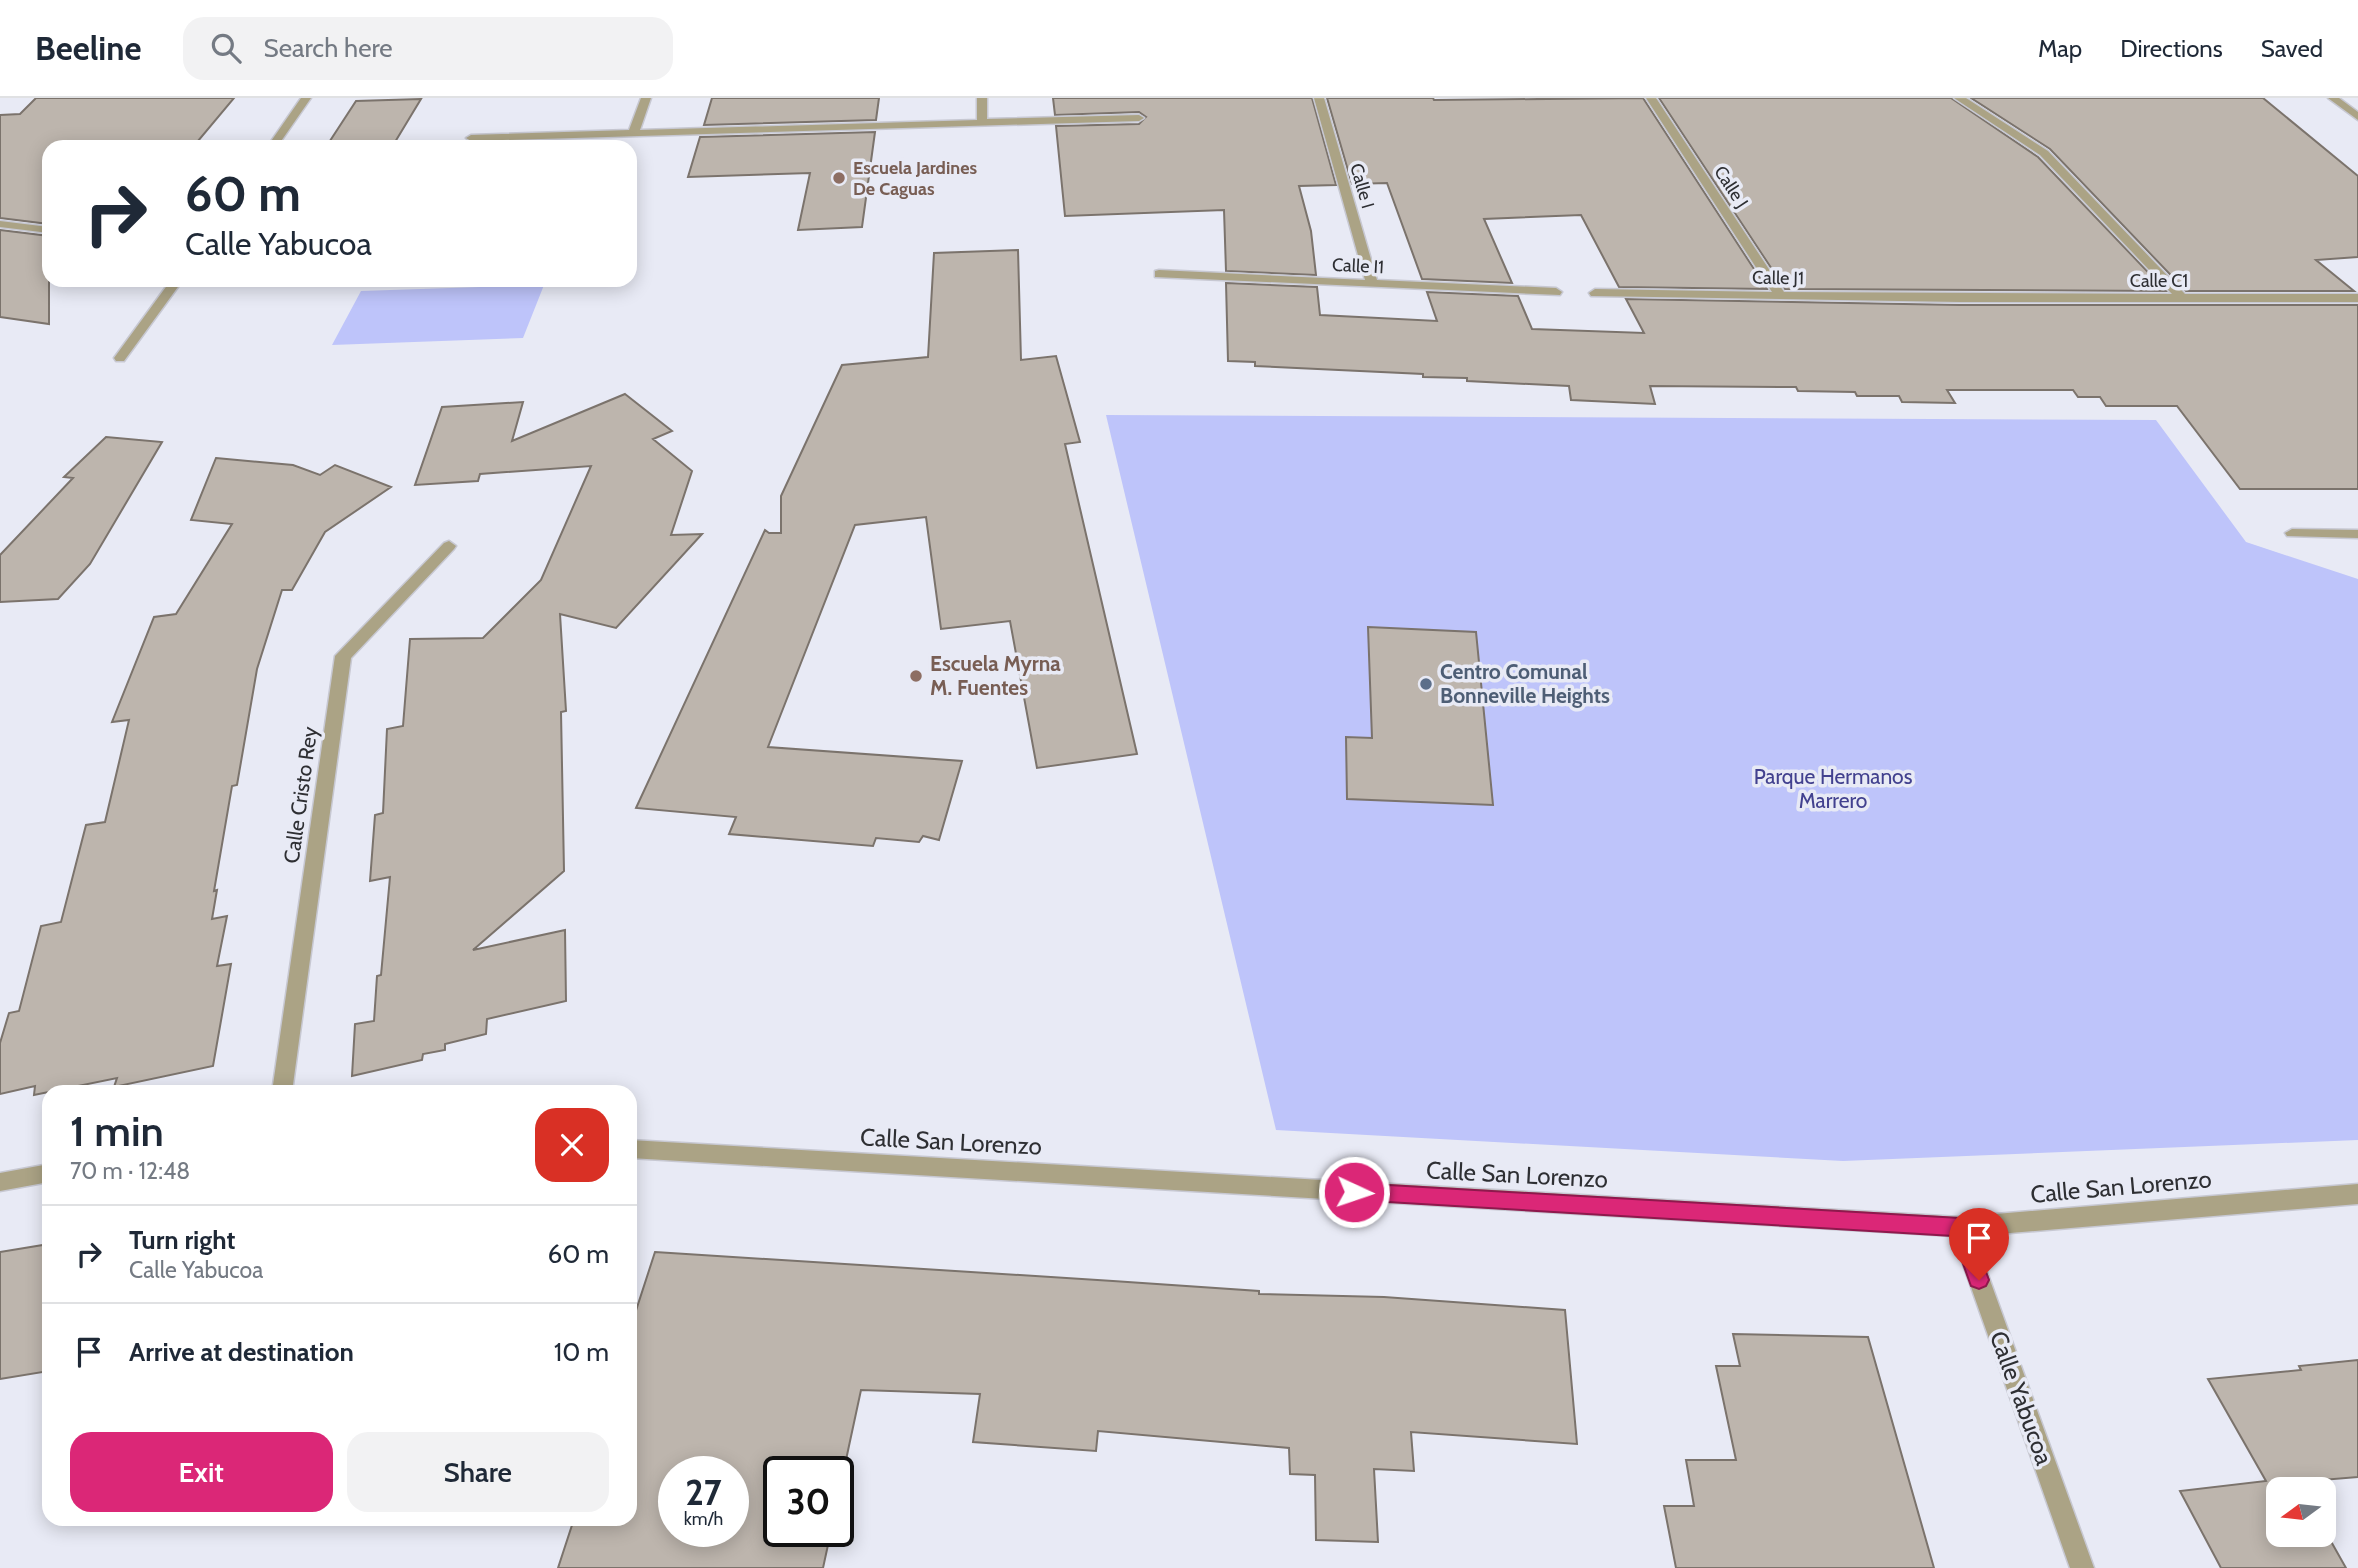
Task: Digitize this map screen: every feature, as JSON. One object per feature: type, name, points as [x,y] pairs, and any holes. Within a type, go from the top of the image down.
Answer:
[{"type":"street","points":[[277,140],[306,98]]},
{"type":"street","points":[[633,134],[646,98]]},
{"type":"street","points":[[982,98],[982,123]]},
{"type":"street","name":"Calle I","points":[[1318,98],[1372,284]]},
{"type":"street","name":"Calle J","points":[[1651,98],[1781,296]]},
{"type":"street","points":[[1959,98],[2044,153],[2182,298]]},
{"type":"street","points":[[2333,98],[2358,117]]},
{"type":"street","points":[[471,138],[1139,118]]},
{"type":"street","points":[[0,224],[42,229]]},
{"type":"street","name":"Calle I1","points":[[1159,274],[1556,292]]},
{"type":"street","points":[[120,358],[172,287]]},
{"type":"street","name":"Calle J1","points":[[1595,293],[1960,298]]},
{"type":"street","name":"Calle C1","points":[[1960,298],[2358,298]]},
{"type":"street","points":[[2292,533],[2358,534]]},
{"type":"street","name":"Calle Cristo Rey","points":[[283,1085],[343,656],[449,546]]},
{"type":"street","name":"Calle San Lorenzo","points":[[637,1149],[1960,1227],[2358,1194]]},
{"type":"street","points":[[0,1182],[42,1174]]},
{"type":"street","name":"Calle Yabucoa","points":[[1960,1227],[2082,1568]]},
{"type":"green space","points":[[543,287],[523,338],[332,345],[361,291]]},
{"type":"green space","name":"Parque Hermanos Marrero","points":[[1106,415],[2156,420],[2246,542],[2358,579],[2358,1140],[1843,1161],[1276,1130]]},
{"type":"building","points":[[36,98],[234,98],[199,140],[42,140],[42,223],[0,218],[0,115],[20,114]]},
{"type":"building","points":[[712,98],[879,98],[876,120],[704,125]]},
{"type":"building","points":[[1053,98],[1312,98],[1336,185],[1299,186],[1311,231],[1316,275],[1226,271],[1224,210],[1065,216],[1056,126],[1139,124],[1146,117],[1139,112],[1055,115]]},
{"type":"building","points":[[1327,98],[1643,98],[1767,289],[1619,287],[1581,215],[1484,219],[1512,283],[1422,279],[1387,183],[1352,184]]},
{"type":"building","points":[[1659,98],[1951,98],[2038,157],[2166,291],[1785,289]]},
{"type":"building","points":[[1971,98],[2263,98],[2358,176],[2358,257],[2316,260],[2354,291],[2186,291],[2050,149]]},
{"type":"building","points":[[421,99],[396,140],[331,140],[356,101]]},
{"type":"building","points":[[875,132],[862,227],[798,230],[810,173],[688,177],[700,137]]},
{"type":"building","points":[[0,230],[42,235],[42,287],[49,287],[49,324],[0,317]]},
{"type":"building","points":[[1018,250],[1021,360],[1056,356],[1080,442],[1065,444],[1137,754],[1037,768],[1010,621],[941,629],[926,517],[855,525],[768,747],[962,761],[939,840],[923,836],[919,842],[876,838],[873,846],[729,834],[736,817],[636,808],[765,530],[769,533],[781,533],[781,496],[842,365],[928,357],[934,253]]},
{"type":"building","points":[[1226,283],[1317,287],[1320,315],[1437,321],[1427,292],[1518,296],[1532,329],[1644,333],[1626,299],[1960,305],[2358,305],[2358,489],[2240,489],[2177,406],[2106,406],[2100,397],[2078,397],[2073,390],[1947,390],[1955,403],[1902,402],[1899,396],[1798,391],[1796,387],[1650,386],[1655,404],[1571,400],[1569,386],[1467,381],[1467,378],[1423,377],[1423,374],[1255,366],[1255,362],[1228,361]]},
{"type":"building","points":[[625,394],[672,431],[653,439],[692,471],[671,535],[702,534],[616,628],[560,614],[566,711],[561,712],[564,871],[473,950],[565,930],[566,1001],[487,1019],[486,1034],[445,1044],[445,1050],[423,1054],[422,1060],[352,1076],[355,1024],[374,1021],[377,976],[381,975],[390,877],[370,881],[375,815],[383,813],[387,729],[403,726],[410,639],[483,638],[541,580],[591,466],[480,474],[478,481],[415,485],[442,407],[523,402],[512,441]]},
{"type":"building","points":[[106,437],[162,442],[90,564],[58,599],[0,602],[0,555],[73,478],[64,477]]},
{"type":"building","points":[[216,458],[293,465],[320,475],[335,465],[391,487],[325,532],[292,590],[282,590],[257,669],[237,785],[232,786],[214,891],[217,890],[212,919],[227,916],[217,966],[231,964],[213,1066],[123,1085],[115,1085],[117,1078],[83,1085],[42,1085],[42,1093],[34,1095],[35,1086],[0,1094],[0,1043],[9,1013],[19,1011],[41,926],[61,922],[86,825],[105,822],[129,720],[112,722],[154,617],[176,614],[232,524],[191,520]]},
{"type":"building","name":"Centro Comunal Bonneville Heights","points":[[1368,627],[1476,632],[1493,805],[1347,799],[1346,737],[1372,738]]},
{"type":"building","points":[[42,1245],[42,1372],[0,1379],[0,1252]]},
{"type":"building","points":[[655,1252],[1259,1291],[1259,1294],[1384,1297],[1565,1310],[1577,1444],[1411,1432],[1414,1471],[1374,1469],[1378,1542],[1316,1540],[1315,1475],[1290,1474],[1289,1448],[1098,1431],[1096,1451],[973,1442],[980,1394],[861,1390],[847,1456],[763,1456],[763,1547],[828,1547],[823,1568],[558,1568],[572,1526],[637,1526],[637,1307]]},
{"type":"building","points":[[1733,1334],[1868,1337],[1934,1568],[1676,1568],[1664,1506],[1694,1506],[1686,1460],[1736,1460],[1716,1366],[1740,1366]]},
{"type":"building","points":[[2358,1360],[2358,1477],[2266,1477],[2266,1481],[2208,1379],[2301,1370],[2299,1366]]},
{"type":"building","points":[[2266,1481],[2266,1547],[2334,1547],[2346,1568],[2221,1568],[2180,1491]]},
{"type":"place","name":"Escuela Jardines De Caguas","points":[[839,178]]},
{"type":"place","name":"Escuela Myrna M. Fuentes","points":[[916,676]]},
{"type":"place","name":"Centro Comunal Bonneville Heights","points":[[1426,684]]},
{"type":"route","points":[[1354,1192],[1960,1227],[1979,1280]]}]
